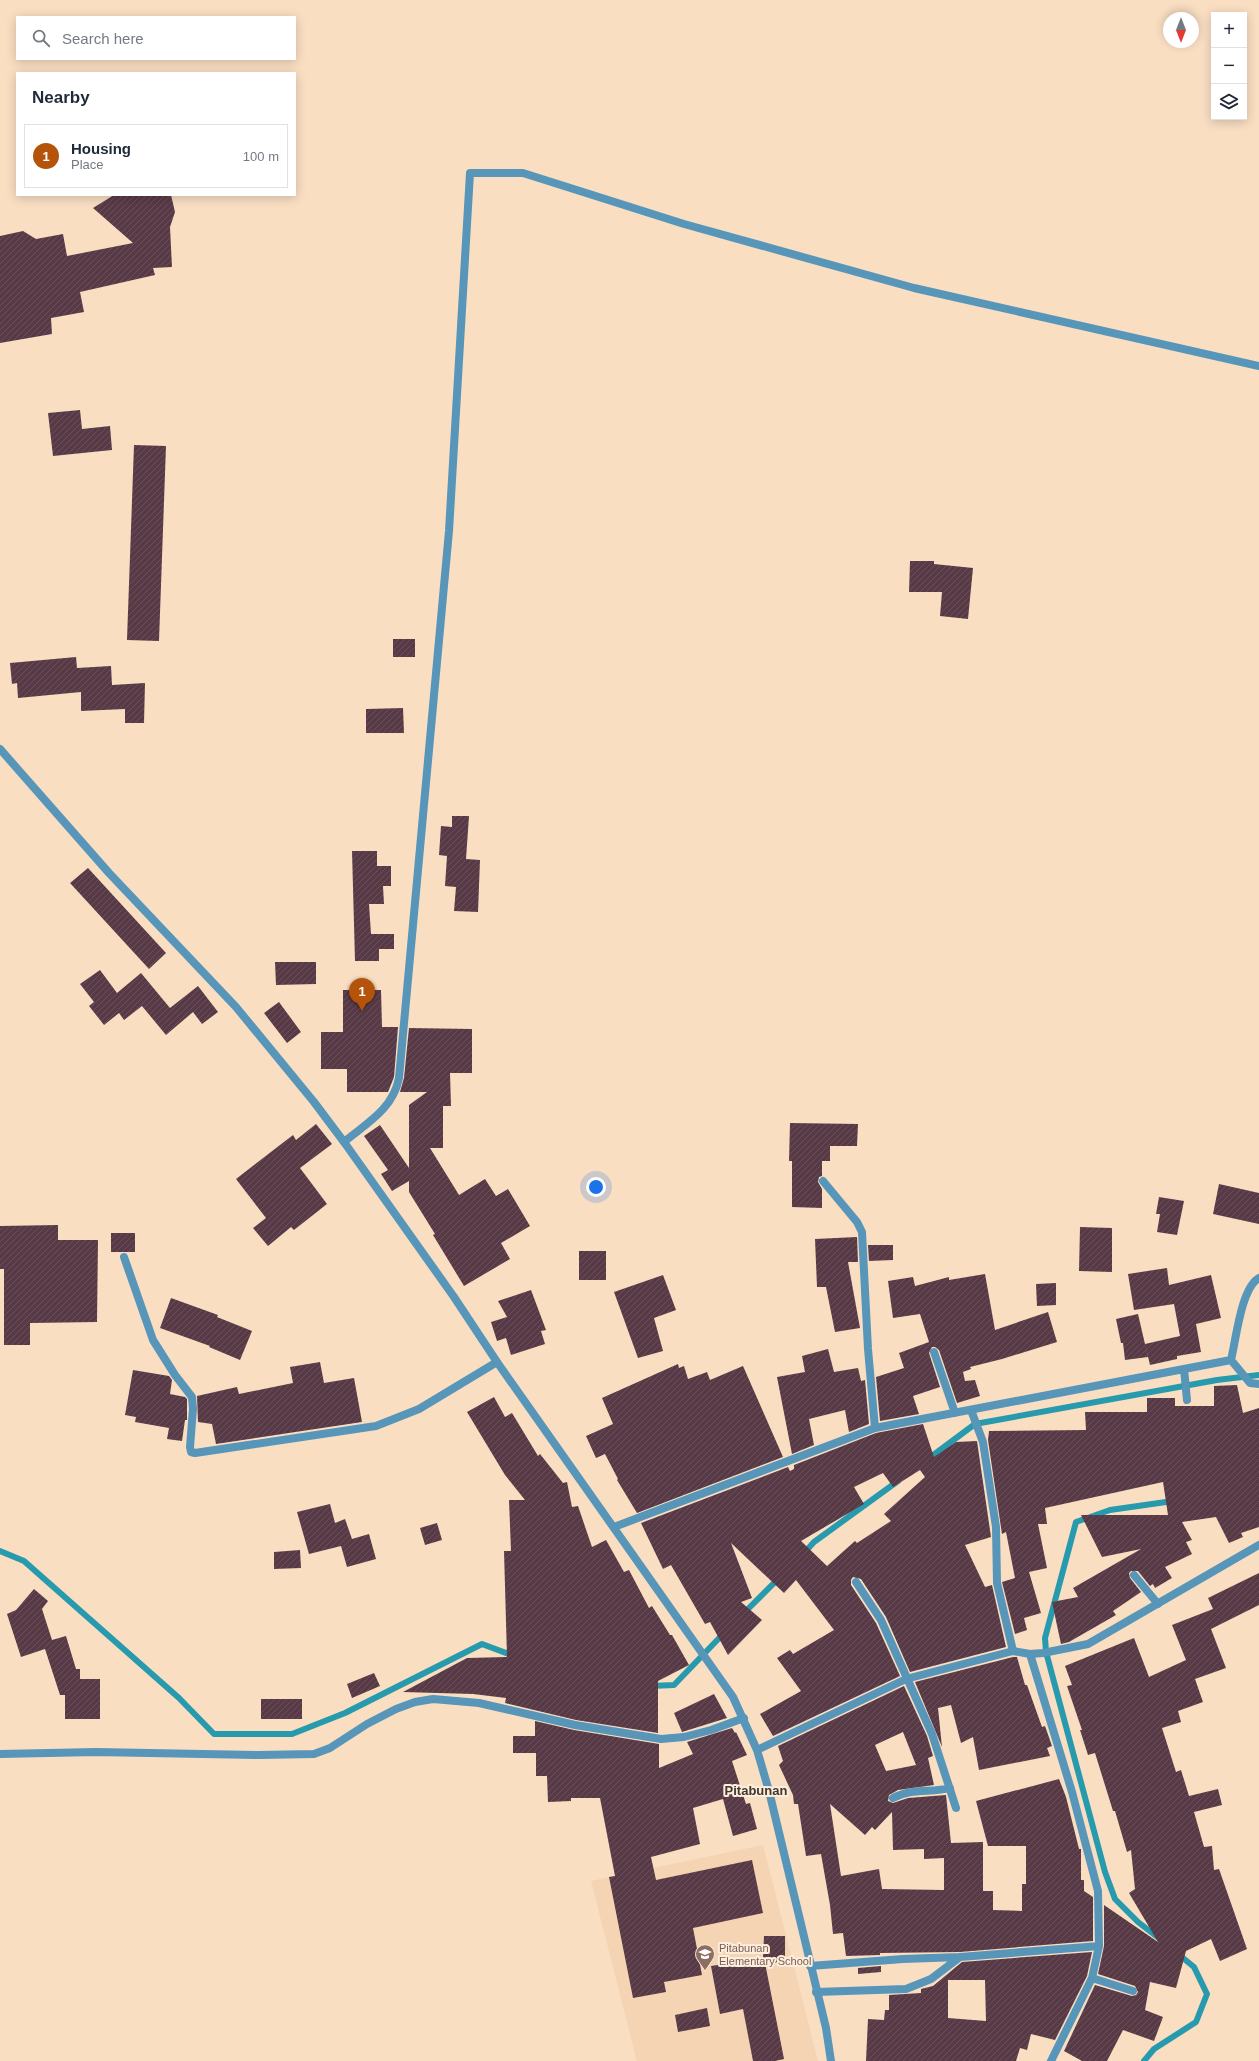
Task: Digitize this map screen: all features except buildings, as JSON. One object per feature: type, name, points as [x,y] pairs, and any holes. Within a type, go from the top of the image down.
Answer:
[{"type":"street","points":[[344,1142],[391,1102],[396,1091],[399,1078],[449,531],[470,173],[523,173],[684,224],[914,288],[1259,366]]},
{"type":"street","points":[[0,749],[109,873],[236,1008],[344,1142],[733,1697],[744,1718],[757,1750],[769,1791],[816,1992],[826,2028],[831,2061]]},
{"type":"street","points":[[823,1181],[857,1222],[862,1232],[868,1349],[875,1428]]},
{"type":"street","points":[[124,1257],[153,1340],[175,1375],[192,1397],[193,1409],[190,1447],[191,1452],[195,1454],[376,1426],[419,1410],[497,1362]]},
{"type":"street","points":[[1231,1360],[1246,1292],[1254,1281],[1259,1278]]},
{"type":"street","points":[[934,1352],[955,1413]]},
{"type":"street","points":[[614,1527],[875,1428],[1184,1373],[1231,1360]]},
{"type":"street","points":[[1231,1360],[1250,1383],[1259,1384]]},
{"type":"street","points":[[1184,1373],[1187,1396]]},
{"type":"street","points":[[971,1410],[982,1442],[996,1527],[997,1583],[1014,1651]]},
{"type":"street","points":[[757,1750],[906,1679],[1014,1651],[1030,1654],[1043,1653],[1088,1644],[1259,1545]]},
{"type":"street","points":[[1134,1575],[1158,1604]]},
{"type":"street","points":[[856,1582],[881,1620],[906,1679],[932,1734],[956,1808]]},
{"type":"street","points":[[1030,1654],[1072,1792],[1098,1891],[1099,1946],[1092,1978],[1051,2061]]},
{"type":"street","points":[[0,1754],[96,1752],[259,1755],[314,1754],[330,1748],[367,1724],[396,1709],[415,1702],[432,1699],[479,1703],[575,1725],[660,1739],[684,1737],[711,1730],[744,1718]]},
{"type":"street","points":[[893,1798],[901,1793],[938,1791],[950,1788]]},
{"type":"street","points":[[810,1966],[903,1959],[960,1957],[1099,1946]]},
{"type":"street","points":[[816,1992],[906,1989],[931,1979],[960,1957]]},
{"type":"street","points":[[1092,1978],[1133,1991]]},
{"type":"shaded area","name":"Pitabunan Elementary School","points":[[763,1845],[818,2061],[637,2061],[591,1881]]},
{"type":"waterway","points":[[928,1459],[975,1424],[1217,1380],[1259,1375]]},
{"type":"waterway","points":[[804,1553],[814,1542],[898,1481]]},
{"type":"waterway","points":[[1160,1939],[1138,1922],[1115,1899],[1105,1872],[1046,1652],[1045,1638],[1076,1522],[1110,1510],[1173,1501]]},
{"type":"waterway","points":[[0,1551],[24,1561],[179,1698],[214,1734],[292,1734],[345,1713],[482,1644],[514,1656]]},
{"type":"waterway","points":[[743,1614],[779,1578]]},
{"type":"waterway","points":[[651,1686],[674,1685],[724,1633]]},
{"type":"waterway","points":[[1144,2061],[1154,2049],[1196,2022],[1207,1994],[1194,1967],[1178,1954]]},
{"type":"place","name":"Housing","points":[[362,1011]]},
{"type":"place","name":"Pitabunan Elementary School","points":[[705,1971]]},
{"type":"district","name":"Pitabunan","points":[[756,1790]]}]
